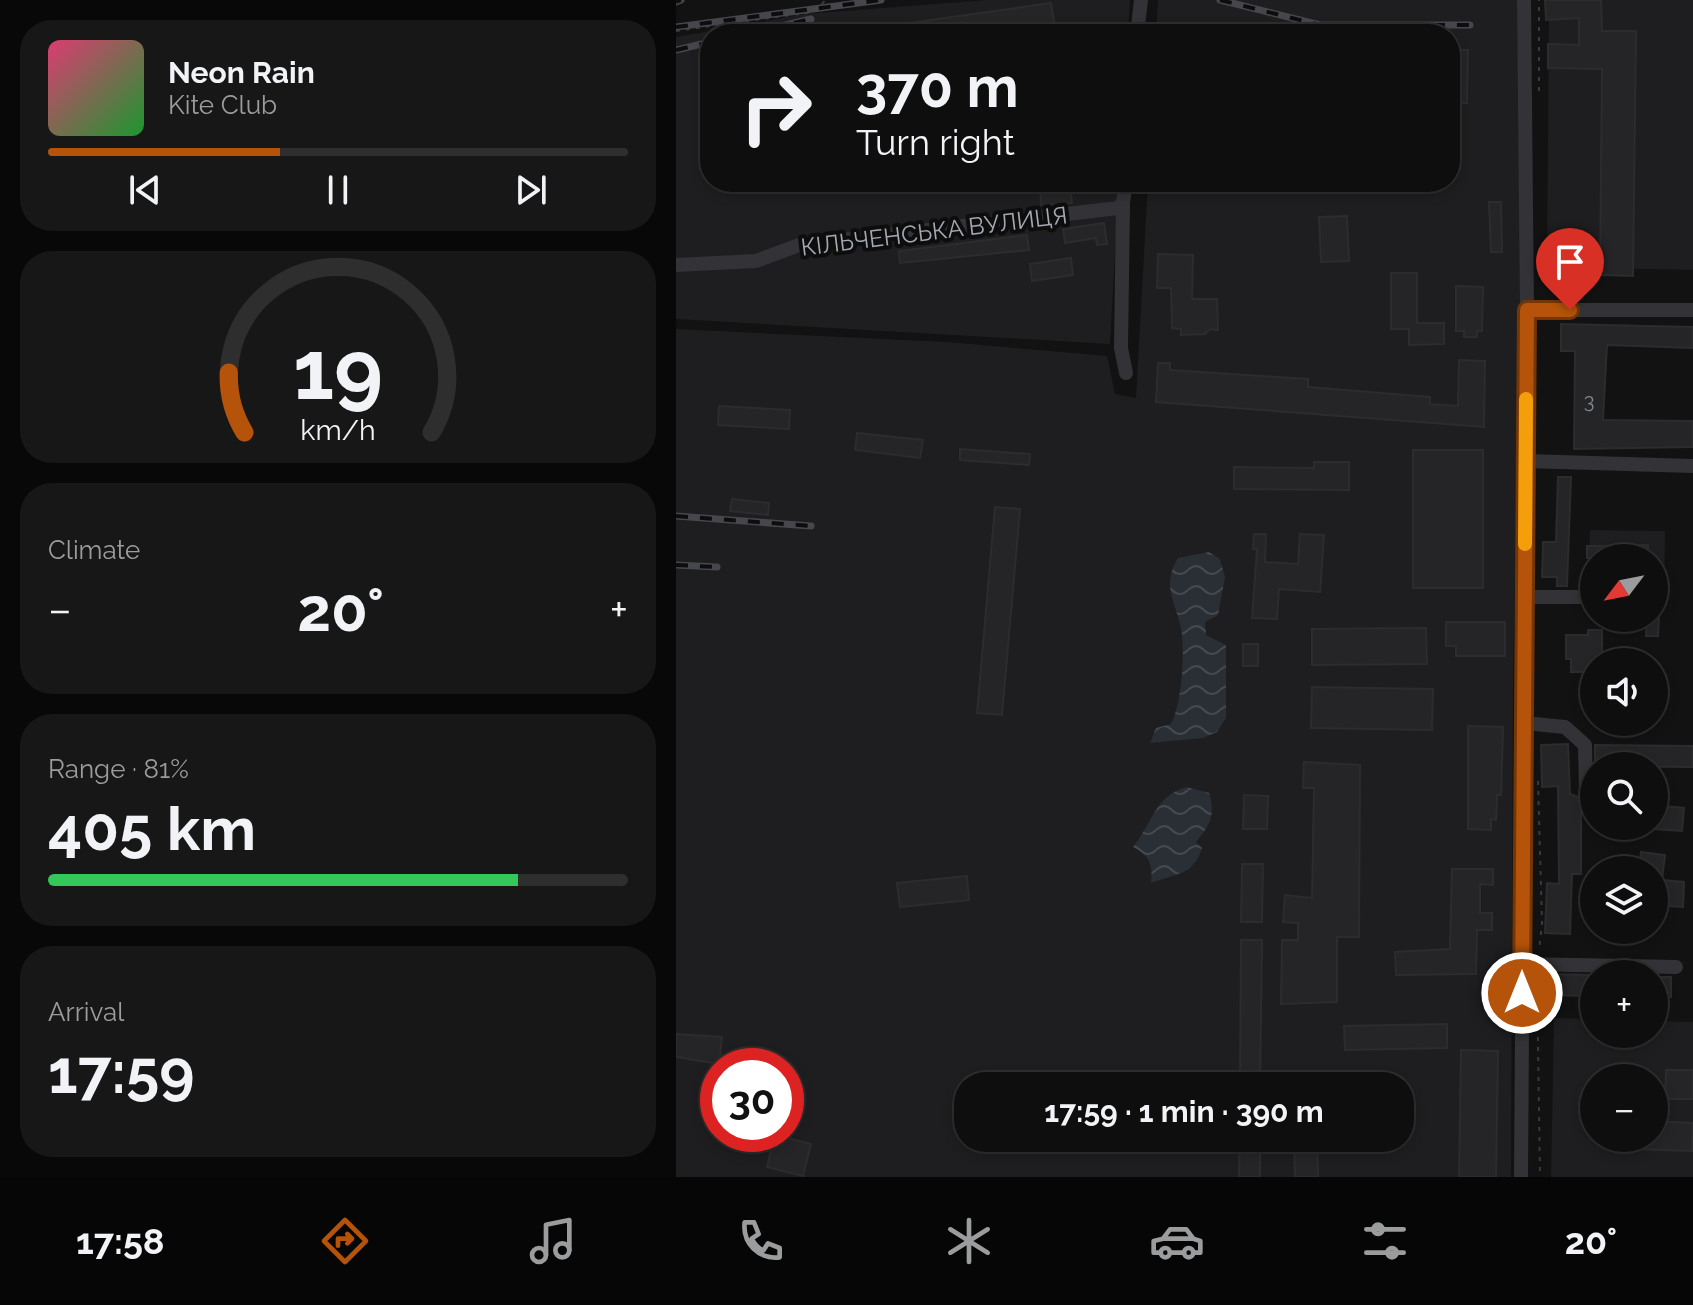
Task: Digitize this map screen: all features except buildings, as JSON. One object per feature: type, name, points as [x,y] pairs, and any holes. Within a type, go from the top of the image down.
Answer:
[{"type":"street","points":[[1138,24],[1141,0]]},
{"type":"street","points":[[1521,1177],[1527,310],[1524,0]]},
{"type":"street","points":[[1125,192],[1121,348],[1126,373]]},
{"type":"street","name":"КІЛЬЧЕНСЬКА ВУЛИЦЯ","points":[[676,265],[756,261],[799,245],[1037,219],[1118,208],[1123,203]]},
{"type":"street","points":[[1527,310],[1693,310]]},
{"type":"street","points":[[1526,461],[1693,466]]},
{"type":"street","points":[[1525,597],[1580,597]]},
{"type":"street","points":[[1524,723],[1565,727],[1585,745],[1585,752]]},
{"type":"street","points":[[1522,964],[1676,967]]},
{"type":"path","points":[[726,24],[813,12],[826,0]]},
{"type":"path","points":[[676,31],[700,28]]},
{"type":"shaded area","points":[[987,0],[1130,0],[1129,24],[749,24],[805,14]]},
{"type":"shaded area","points":[[1158,0],[1517,0],[1521,235],[1513,687],[1511,1177],[676,1177],[676,329],[947,342],[1107,356],[1115,394],[1136,398],[1147,192],[1460,192],[1460,24],[1157,24]]},
{"type":"shaded area","points":[[1549,0],[1693,0],[1693,270],[1547,267]]},
{"type":"shaded area","points":[[700,33],[700,192],[1118,192],[1110,344],[676,319],[676,37]]},
{"type":"shaded area","points":[[1590,530],[1665,531],[1665,544],[1590,544]]},
{"type":"shaded area","points":[[1554,1018],[1580,1019],[1580,1048],[1668,1048],[1668,1021],[1693,1022],[1693,1177],[1551,1177]]},
{"type":"water","points":[[1209,552],[1220,559],[1225,577],[1218,615],[1205,622],[1206,635],[1226,645],[1226,718],[1217,732],[1203,738],[1150,743],[1156,728],[1171,724],[1182,675],[1183,646],[1170,584],[1173,568],[1178,558]]},
{"type":"water","points":[[1187,787],[1209,793],[1211,801],[1210,819],[1196,842],[1202,848],[1189,869],[1151,883],[1149,861],[1133,847],[1161,803]]},
{"type":"railway","points":[[676,2],[681,0]]},
{"type":"railway","points":[[676,27],[881,0]]},
{"type":"railway","points":[[1220,0],[1316,24]]},
{"type":"railway","points":[[790,24],[811,19]]},
{"type":"railway","points":[[1460,25],[1470,25]]},
{"type":"railway","points":[[676,50],[700,44]]},
{"type":"railway","points":[[676,516],[811,526]]},
{"type":"railway","points":[[676,565],[717,567]]},
{"type":"slow traffic","points":[[1525,544],[1526,399]]},
{"type":"route","points":[[1522,993],[1527,310],[1570,310]]}]
